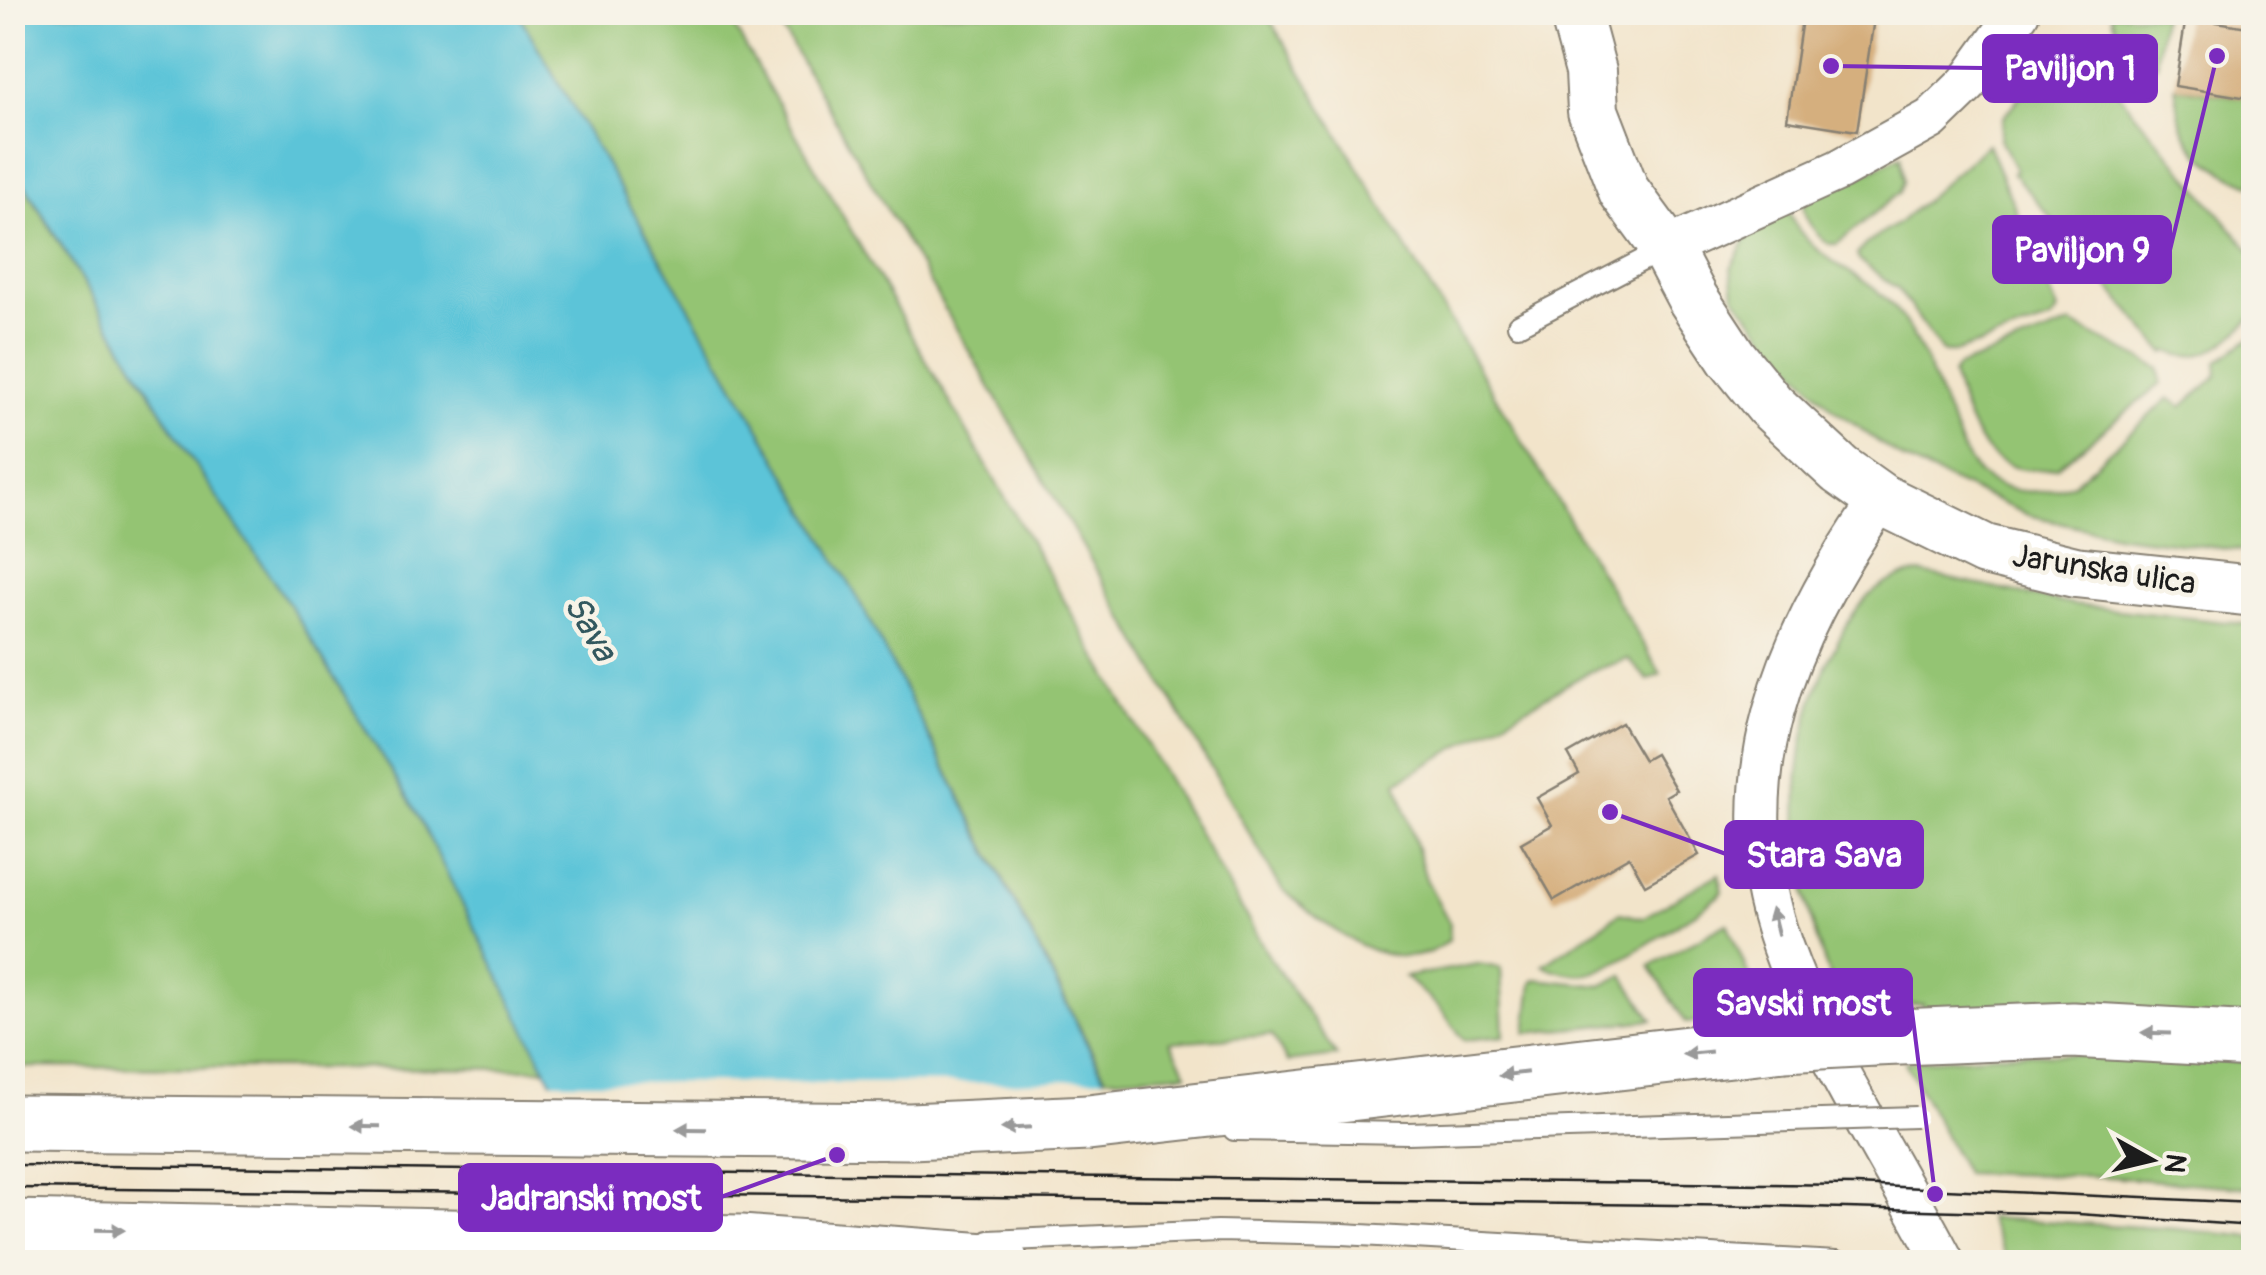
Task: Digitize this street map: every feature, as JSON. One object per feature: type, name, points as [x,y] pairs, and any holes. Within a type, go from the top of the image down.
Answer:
[{"type":"main road","points":[[12,1123],[890,1131],[1088,1124],[1784,1043],[2072,1030],[2254,1040]]},
{"type":"main road","points":[[12,1228],[741,1243],[1000,1262]]},
{"type":"street","name":"Jarunska ulica","points":[[1575,12],[1592,71],[1593,111],[1624,191],[1666,248],[1716,336],[1770,404],[1840,470],[1881,499],[1970,543],[2031,562],[2135,580],[2254,591]]},
{"type":"street","points":[[1666,248],[1838,170],[1930,119],[1968,84],[2018,12]]},
{"type":"street","points":[[1881,499],[1824,586],[1774,699],[1758,813],[1764,874],[1780,942],[1817,1029],[1944,1262]]},
{"type":"lane","points":[[1518,325],[1666,248]]},
{"type":"lane","points":[[1088,1124],[1408,1133],[1916,1117]]},
{"type":"lane","points":[[827,1249],[1218,1231],[1343,1234],[1836,1262]]},
{"type":"green space","points":[[518,13],[726,13],[1270,958],[1337,1056],[1287,1062],[1272,1035],[1170,1042],[1187,1073],[1106,1078],[856,595]]},
{"type":"green space","points":[[773,13],[1266,13],[1661,674],[1648,680],[1628,659],[1589,672],[1397,782],[1426,879],[1450,924],[1449,940],[1428,953],[1406,957],[1384,954],[1339,933],[1281,888]]},
{"type":"green space","points":[[2111,13],[2162,15],[2156,65],[2127,45]]},
{"type":"green space","points":[[2026,35],[2034,46],[2033,52],[2009,86],[1997,91],[1988,85]]},
{"type":"green space","points":[[2054,50],[2113,87],[2253,254],[2253,316],[2215,348],[2192,356],[2165,353],[2013,173],[2016,170],[2000,139],[2003,118]]},
{"type":"green space","points":[[2175,87],[2253,99],[2253,186],[2221,170],[2194,146],[2182,126]]},
{"type":"green space","points":[[1988,144],[2058,311],[2052,320],[1956,352],[1942,352],[1898,289],[1857,255]]},
{"type":"green space","points":[[1901,156],[1904,180],[1900,192],[1837,244],[1829,244],[1807,220],[1804,201]]},
{"type":"green space","points":[[12,165],[185,449],[289,604],[415,810],[547,1069],[13,1067]]},
{"type":"green space","points":[[1788,210],[1810,243],[1872,287],[1899,314],[1922,354],[1967,457],[1978,473],[2003,487],[2031,491],[2074,483],[2169,398],[2182,407],[2218,375],[2217,362],[2253,336],[2253,552],[2120,536],[2028,515],[1902,459],[1832,408],[1774,346],[1734,295],[1731,268],[1746,240],[1743,230]]},
{"type":"green space","points":[[2071,324],[2159,368],[2161,384],[2057,467],[2013,467],[1997,459],[1974,432],[1952,375],[1957,367]]},
{"type":"green space","points":[[1922,573],[2074,605],[2253,625],[2253,1020],[1924,1011],[1923,1004],[1844,1009],[1825,965],[1802,872],[1797,825],[1805,731],[1818,685],[1861,604],[1881,586]]},
{"type":"green space","points":[[1719,874],[1722,893],[1616,962],[1588,974],[1543,965],[1620,913],[1642,918]]},
{"type":"green space","points":[[1727,923],[1765,1014],[1686,1023],[1650,966]]},
{"type":"green space","points":[[1478,964],[1501,968],[1504,1036],[1464,1040],[1439,1007],[1405,977]]},
{"type":"green space","points":[[1623,975],[1653,1020],[1526,1033],[1532,983],[1536,979],[1601,986]]},
{"type":"green space","points":[[2019,1053],[2253,1061],[2253,1188],[2095,1176],[1965,1173],[1905,1062]]},
{"type":"green space","points":[[1988,1218],[2253,1237],[2253,1262],[2008,1262]]},
{"type":"water","name":"Sava","points":[[13,13],[518,13],[856,595],[1199,1262],[643,1262],[415,810],[289,604],[185,449],[13,165]]},
{"type":"pier","points":[[1111,1078],[1204,1262],[638,1262],[548,1082],[1001,1083]]},
{"type":"building","points":[[1803,12],[1875,12],[1857,131],[1787,120]]},
{"type":"building","points":[[2186,17],[2254,28],[2254,99],[2175,86]]},
{"type":"building","points":[[1622,723],[1644,760],[1655,754],[1676,790],[1666,796],[1699,855],[1645,885],[1629,857],[1554,900],[1521,843],[1552,825],[1537,798],[1579,774],[1568,754]]},
{"type":"tram line","points":[[12,1165],[1856,1185],[2254,1203]]},
{"type":"tram line","points":[[12,1188],[1770,1206],[2078,1214],[2254,1226]]},
{"type":"place","name":"Paviljon 9","points":[[2217,56]]},
{"type":"place","name":"Paviljon 1","points":[[1831,66]]},
{"type":"place","name":"Stara Sava","points":[[1610,812]]},
{"type":"place","name":"Jadranski most","points":[[837,1155]]},
{"type":"place","name":"Savski most","points":[[1935,1194]]}]
